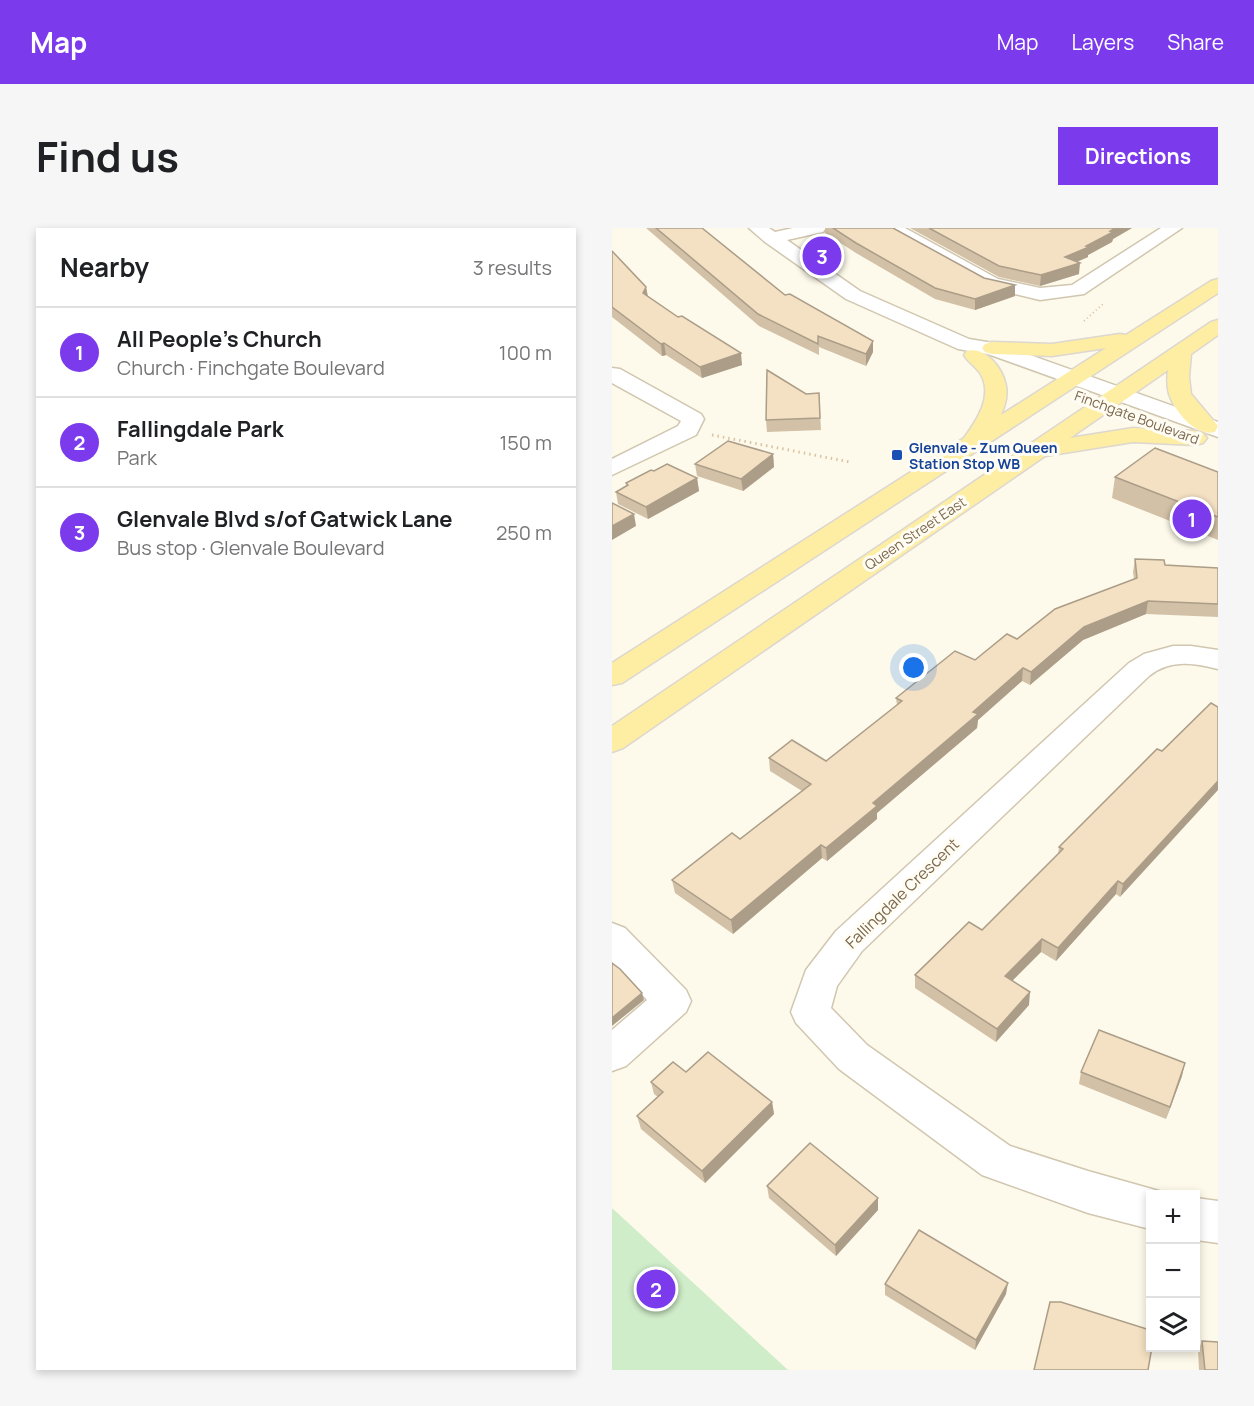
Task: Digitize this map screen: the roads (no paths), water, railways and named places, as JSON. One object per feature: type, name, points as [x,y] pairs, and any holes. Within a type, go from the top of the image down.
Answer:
[{"type":"main road","points":[[612,676],[1218,285]]},
{"type":"main road","name":"Queen Street East","points":[[612,741],[1218,326]]},
{"type":"main road","points":[[977,350],[1052,350],[1139,336]]},
{"type":"main road","points":[[973,442],[987,421],[996,392],[995,378],[977,350]]},
{"type":"main road","points":[[1181,352],[1177,381],[1180,398],[1210,435]]},
{"type":"main road","points":[[1036,451],[1133,435],[1210,435]]},
{"type":"street","points":[[764,233],[817,228]]},
{"type":"street","points":[[892,228],[993,283],[1040,294],[1077,290],[1173,228]]},
{"type":"street","name":"Finchgate Boulevard","points":[[764,233],[853,295],[977,350],[1210,435]]},
{"type":"street","points":[[612,374],[693,419],[688,430],[612,468]]},
{"type":"street","name":"Fallingdale Crescent","points":[[1146,1207],[1088,1192],[997,1161],[853,1057],[810,1012],[819,981],[849,941],[1146,664],[1178,654],[1218,660]]},
{"type":"street","points":[[612,938],[672,1001],[612,1054]]},
{"type":"street","points":[[1200,1220],[1218,1222]]},
{"type":"place","name":"Glenvale Blvd s/of Gatwick Lane","points":[[822,256]]},
{"type":"place","name":"Glenvale - Zum Queen Station Stop WB","points":[[897,455]]},
{"type":"place","name":"All People's Church","points":[[1192,519]]},
{"type":"place","name":"Fallingdale Park","points":[[656,1289]]}]
